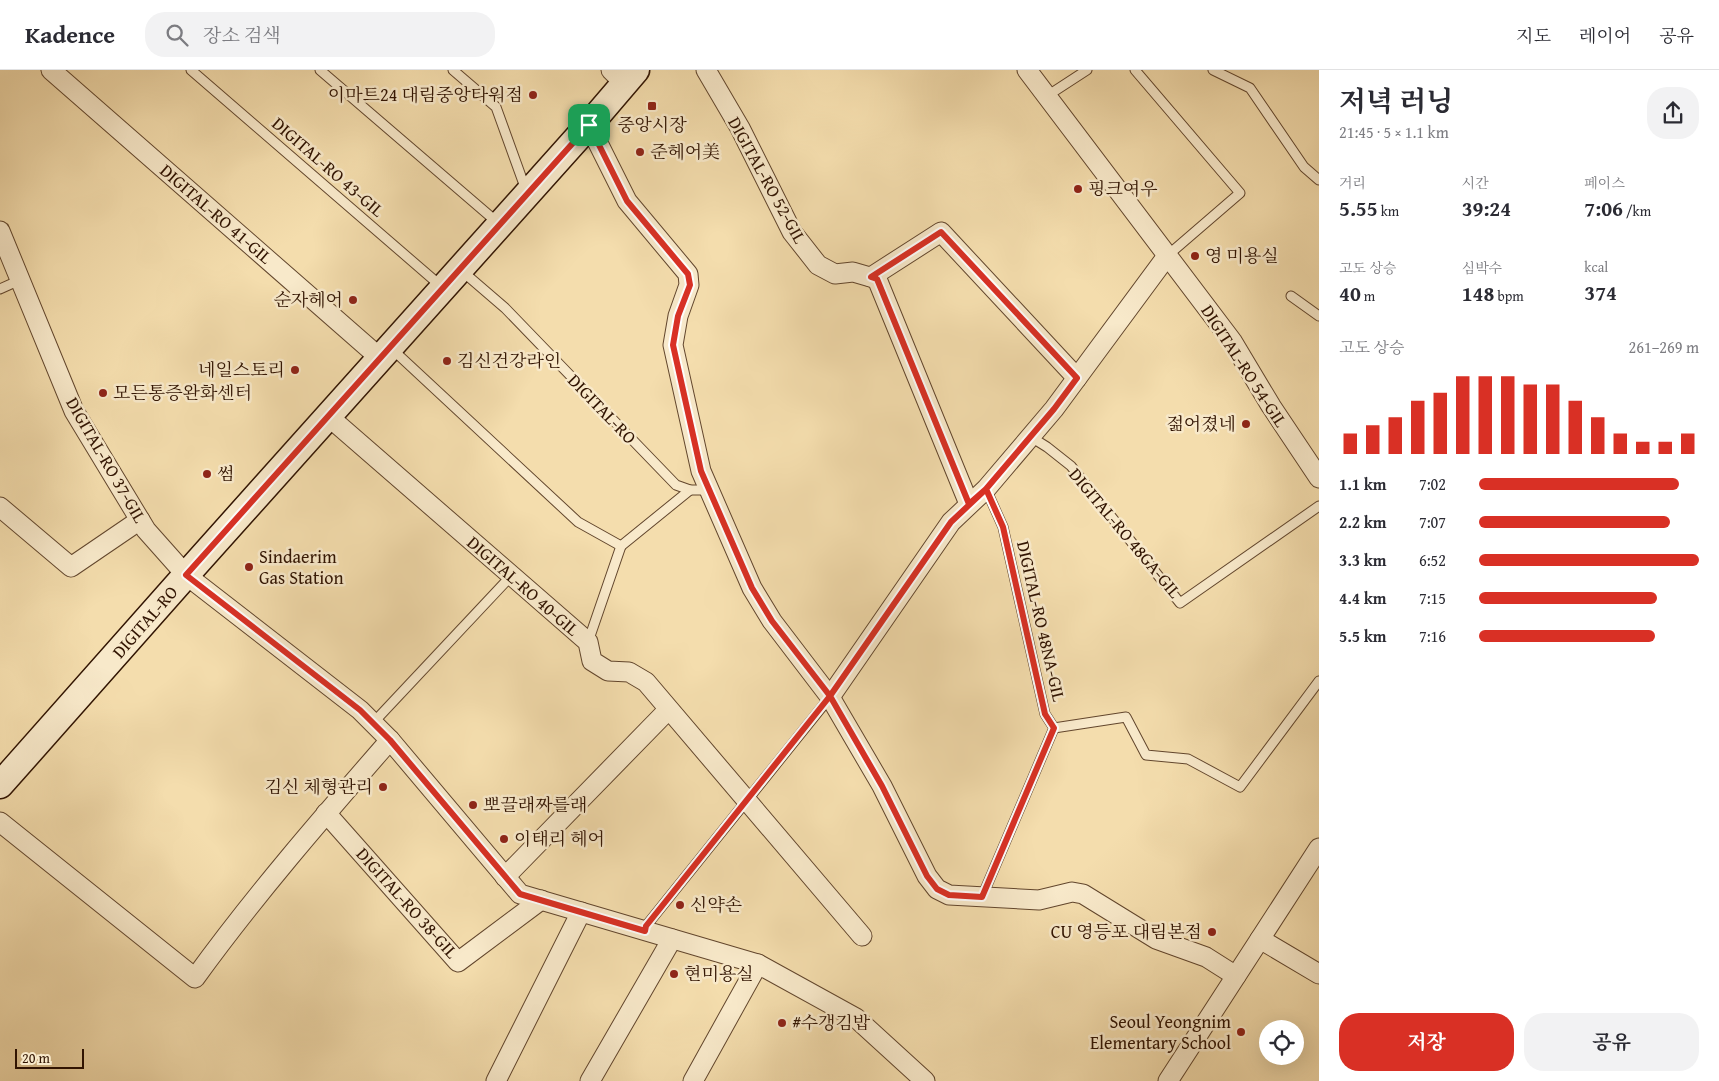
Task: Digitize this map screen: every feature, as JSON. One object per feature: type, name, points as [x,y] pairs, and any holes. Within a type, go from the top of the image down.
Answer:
[{"type":"main road","name":"DIGITAL-RO","points":[[0,785],[589,125],[624,73]]},
{"type":"street","name":"DIGITAL-RO 41-GIL","points":[[52,70],[385,353]]},
{"type":"street","name":"DIGITAL-RO 52-GIL","points":[[706,70],[740,128],[792,232],[818,265],[836,274],[853,272],[871,277]]},
{"type":"street","name":"DIGITAL-RO 54-GIL","points":[[1027,70],[1232,342],[1270,406],[1319,478]]},
{"type":"street","points":[[589,125],[627,201],[688,274],[690,285],[678,316],[673,345],[701,471],[752,588],[772,621],[830,696],[882,786],[927,876],[937,889],[949,895],[1039,900],[1072,892],[1083,894],[1156,939],[1206,957],[1236,976]]},
{"type":"street","name":"DIGITAL-RO 37-GIL","points":[[0,231],[74,411],[146,530],[186,575]]},
{"type":"street","points":[[871,277],[941,232],[1077,378]]},
{"type":"street","points":[[830,696],[951,522],[986,489],[1054,409],[1167,256]]},
{"type":"street","points":[[871,277],[877,279],[969,504]]},
{"type":"street","name":"DIGITAL-RO 40-GIL","points":[[328,416],[588,642],[592,661],[608,671],[629,672],[646,682],[862,936]]},
{"type":"street","points":[[0,507],[71,567],[140,520]]},
{"type":"street","points":[[186,575],[360,710],[390,740],[520,894],[758,964],[856,1018],[925,1081]]},
{"type":"street","points":[[505,877],[668,710]]},
{"type":"street","points":[[0,822],[195,978],[222,941],[326,813],[390,740]]},
{"type":"street","name":"DIGITAL-RO 38-GIL","points":[[326,813],[458,962],[541,900]]},
{"type":"street","points":[[1168,1081],[1319,848]]},
{"type":"street","points":[[496,1081],[581,912]]},
{"type":"street","points":[[590,1081],[672,939]]},
{"type":"street","points":[[1260,939],[1319,974]]},
{"type":"street","points":[[693,1081],[758,964]]},
{"type":"lane","name":"DIGITAL-RO 43-GIL","points":[[191,70],[443,288]]},
{"type":"lane","points":[[320,70],[500,225]]},
{"type":"lane","points":[[453,70],[496,107],[527,194]]},
{"type":"lane","points":[[1047,96],[1087,70]]},
{"type":"lane","points":[[1135,70],[1240,193],[1167,256]]},
{"type":"lane","points":[[1212,70],[1250,88],[1304,167],[1319,180]]},
{"type":"lane","name":"DIGITAL-RO","points":[[460,269],[504,308],[676,485],[690,490]]},
{"type":"lane","points":[[0,289],[20,280]]},
{"type":"lane","points":[[1291,296],[1319,316]]},
{"type":"lane","points":[[385,353],[578,522],[621,546]]},
{"type":"lane","name":"DIGITAL-RO 48GA-GIL","points":[[1030,436],[1071,466],[1180,603],[1319,506]]},
{"type":"lane","name":"DIGITAL-RO 48NA-GIL","points":[[982,897],[1054,728],[1045,714],[1003,527],[986,489]]},
{"type":"lane","points":[[588,642],[621,546],[690,490],[709,490]]},
{"type":"lane","points":[[373,723],[512,576]]},
{"type":"lane","points":[[1054,728],[1126,717],[1146,755],[1188,759],[1240,787],[1319,681]]},
{"type":"lane","points":[[645,931],[646,926],[830,696]]},
{"type":"place","name":"이마트24 대림중앙타워점","points":[[533,95]]},
{"type":"place","name":"중앙시장","points":[[652,106]]},
{"type":"place","name":"준헤어美","points":[[640,152]]},
{"type":"place","name":"핑크여우","points":[[1078,189]]},
{"type":"place","name":"영 미용실","points":[[1195,256]]},
{"type":"place","name":"순자헤어","points":[[353,300]]},
{"type":"place","name":"김신건강라인","points":[[447,361]]},
{"type":"place","name":"네일스토리","points":[[295,370]]},
{"type":"place","name":"모든통증완화센터","points":[[103,393]]},
{"type":"place","name":"젊어졌네","points":[[1246,424]]},
{"type":"place","name":"썸","points":[[207,474]]},
{"type":"place","name":"Sindaerim Gas Station","points":[[249,567]]},
{"type":"place","name":"김신 체형관리","points":[[383,787]]},
{"type":"place","name":"뽀끌래짜를래","points":[[473,805]]},
{"type":"place","name":"이태리 헤어","points":[[504,839]]},
{"type":"place","name":"신약손","points":[[680,905]]},
{"type":"place","name":"CU 영등포 대림본점","points":[[1212,932]]},
{"type":"place","name":"현미용실","points":[[674,974]]},
{"type":"place","name":"#수갱김밥","points":[[782,1023]]},
{"type":"place","name":"Seoul Yeongnim Elementary School","points":[[1241,1032]]},
{"type":"route","points":[[589,125],[186,575],[360,710],[390,740],[520,894],[645,931],[646,926],[830,696],[882,786],[927,876],[937,889],[949,895],[982,897],[1054,728],[1045,714],[1003,527],[998,513],[986,489],[969,504],[877,279],[871,277],[941,232],[1077,378],[1054,409],[986,489],[951,522],[830,696],[772,621],[752,588],[701,471],[673,345],[678,316],[690,285],[688,274],[627,201],[589,125]]}]
